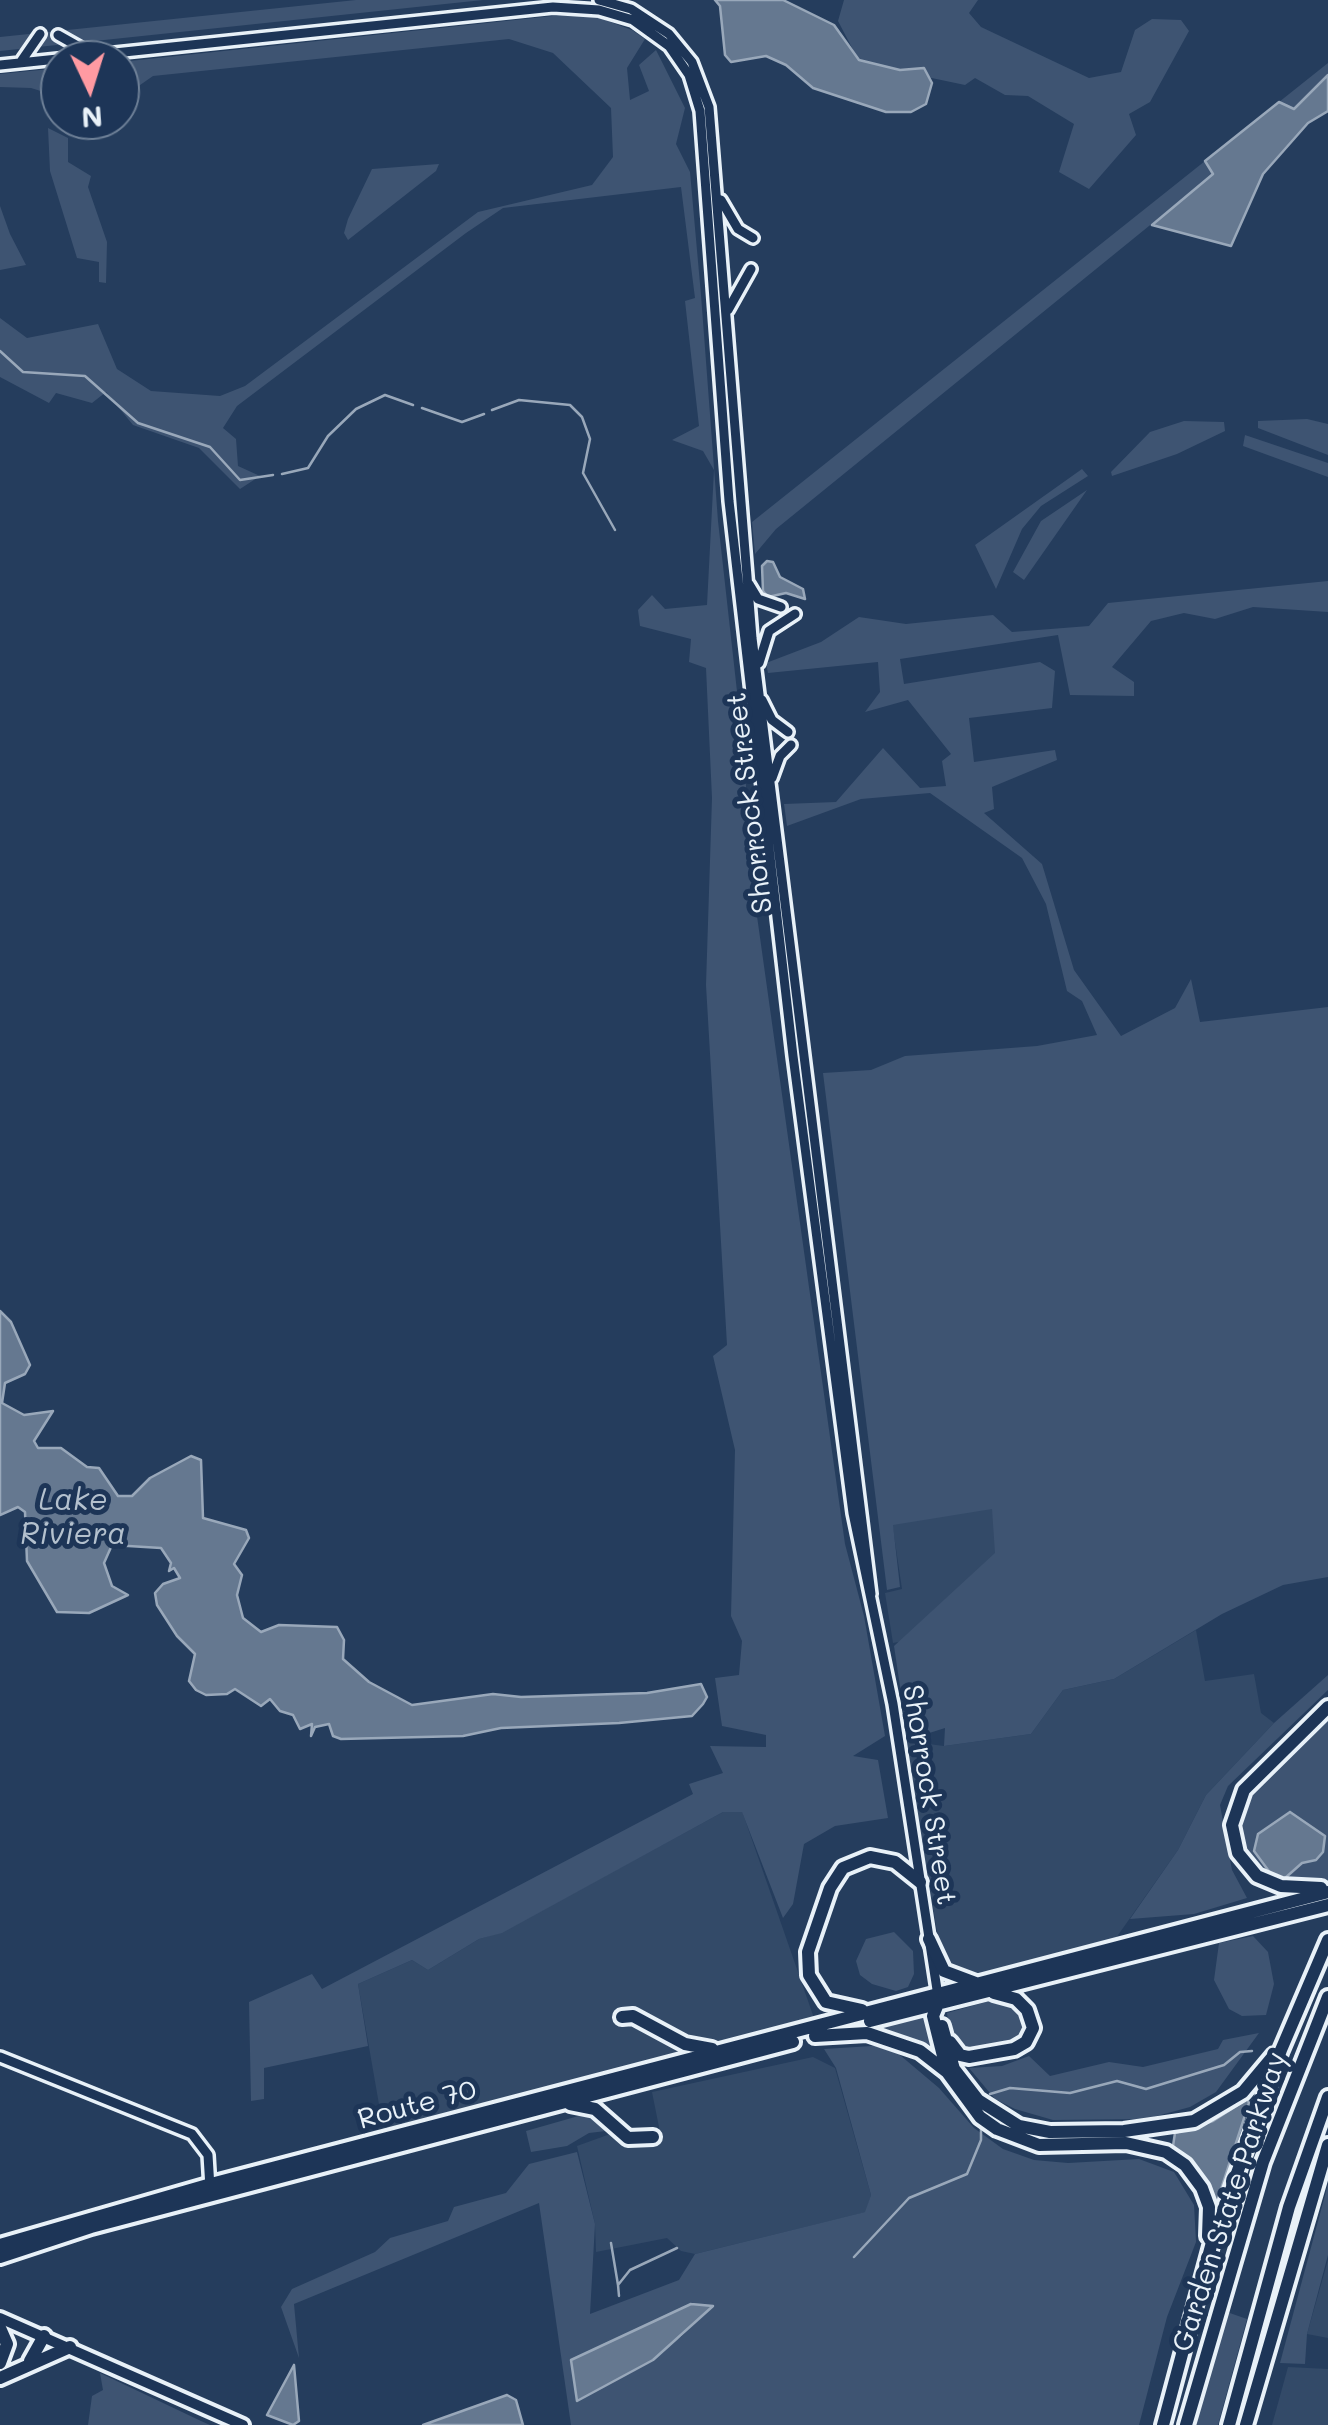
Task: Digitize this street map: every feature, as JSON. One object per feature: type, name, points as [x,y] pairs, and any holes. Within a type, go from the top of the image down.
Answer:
[{"type":"highway","points":[[1328,1706],[1249,1783],[1237,1802],[1232,1826],[1238,1854],[1257,1876],[1288,1887],[1328,1890]]},
{"type":"highway","points":[[920,1882],[882,1858],[849,1864],[830,1888],[808,1952],[809,1975],[826,2002],[851,2010],[938,1999]]},
{"type":"highway","points":[[982,1988],[1328,1890]]},
{"type":"highway","points":[[815,2036],[938,1999],[1328,1905]]},
{"type":"highway","points":[[929,1939],[944,1971],[1022,2004],[1033,2028],[1026,2042],[1014,2049],[969,2057],[954,2051],[943,2028]]},
{"type":"highway","points":[[1195,2300],[1281,2050],[1328,1940]]},
{"type":"highway","name":"Garden State Parkway","points":[[1186,2425],[1263,2162],[1328,1997]]},
{"type":"highway","points":[[938,1999],[954,2069],[978,2100],[1020,2126],[1050,2132],[1124,2132],[1194,2120],[1244,2092],[1281,2050]]},
{"type":"highway","points":[[938,1999],[932,2016],[947,2072]]},
{"type":"highway","name":"Route 70","points":[[209,2190],[885,2008]]},
{"type":"highway","points":[[622,2017],[633,2016],[685,2044],[724,2050]]},
{"type":"highway","points":[[815,2036],[867,2033],[920,2052],[947,2072],[980,2116],[1016,2138],[1054,2147],[1142,2145],[1166,2152],[1185,2165],[1202,2188],[1210,2220],[1195,2300],[1163,2424]]},
{"type":"highway","name":"Route 70","points":[[209,2190],[272,2179],[815,2036]]},
{"type":"highway","name":"Garden State Parkway","points":[[1229,2425],[1274,2253],[1328,2097]]},
{"type":"highway","points":[[558,2104],[594,2110],[632,2140],[654,2137]]},
{"type":"highway","points":[[1248,2421],[1328,2144]]},
{"type":"highway","points":[[1317,2176],[1328,2155]]},
{"type":"highway","points":[[0,2245],[209,2190]]},
{"type":"highway","points":[[0,2258],[209,2190]]},
{"type":"highway","points":[[0,2328],[7,2344],[0,2363]]},
{"type":"highway","points":[[24,2366],[42,2347],[44,2336]]},
{"type":"highway","points":[[0,2378],[70,2348]]},
{"type":"main road","points":[[140,49],[553,6],[575,0]]},
{"type":"main road","points":[[599,0],[652,25]]},
{"type":"main road","points":[[553,6],[616,14],[652,25]]},
{"type":"main road","name":"Shorrock Street","points":[[652,25],[680,45],[704,87],[764,742],[871,1594]]},
{"type":"main road","name":"Shorrock Street","points":[[652,25],[683,65],[700,111],[728,501],[799,1103],[853,1514],[893,1706],[938,1999]]},
{"type":"main road","points":[[20,63],[40,34]]},
{"type":"main road","points":[[58,34],[68,40]]},
{"type":"main road","points":[[0,65],[40,60]]},
{"type":"main road","points":[[716,187],[726,214],[753,238]]},
{"type":"main road","points":[[726,317],[738,285],[751,269]]},
{"type":"main road","points":[[746,577],[758,599],[781,607]]},
{"type":"main road","points":[[757,676],[762,645],[770,631],[795,614]]},
{"type":"main road","points":[[748,693],[764,742],[762,802]]},
{"type":"main road","points":[[760,696],[772,720],[788,732]]},
{"type":"main road","points":[[770,790],[774,768],[791,744]]},
{"type":"main road","points":[[783,976],[796,1033],[802,1038],[797,1051],[799,1103]]},
{"type":"main road","points":[[0,2057],[192,2134],[208,2155],[209,2190]]},
{"type":"main road","points":[[0,2318],[240,2424]]},
{"type":"shaded area","points":[[356,0],[483,0],[104,40],[40,40],[40,47],[0,51],[0,37]]},
{"type":"shaded area","points":[[844,0],[978,0],[969,13],[981,27],[1089,78],[1121,72],[1135,30],[1152,19],[1181,20],[1189,31],[1150,102],[1129,114],[1136,135],[1089,189],[1059,172],[1074,124],[1028,96],[1005,95],[975,78],[965,85],[860,63],[838,21]]},
{"type":"shaded area","points":[[562,15],[597,17],[645,39],[627,68],[630,100],[649,91],[639,65],[656,50],[685,108],[676,144],[690,172],[701,295],[718,521],[745,763],[749,859],[845,1544],[864,1616],[885,1736],[853,1756],[878,1760],[888,1818],[835,1826],[804,1844],[793,1904],[783,1918],[742,1812],[723,1812],[502,1933],[479,1939],[428,1970],[412,1960],[358,1984],[368,2046],[264,2068],[264,2099],[251,2101],[249,2002],[312,1974],[322,1989],[693,1794],[689,1784],[723,1773],[710,1746],[766,1747],[766,1735],[722,1726],[715,1678],[739,1675],[742,1641],[731,1616],[735,1450],[713,1356],[727,1345],[706,985],[712,798],[706,668],[689,662],[691,639],[640,626],[638,610],[652,595],[665,609],[707,605],[714,470],[703,451],[672,440],[699,426],[685,301],[695,298],[681,187],[503,208],[466,233],[237,406],[223,428],[236,439],[238,466],[260,476],[240,489],[199,448],[133,425],[106,392],[92,403],[56,393],[49,403],[0,377],[0,318],[27,338],[98,324],[117,369],[151,391],[220,396],[245,386],[478,212],[592,185],[613,157],[611,108],[553,53],[509,39],[153,76],[140,85],[140,60]]},
{"type":"shaded area","points":[[1328,63],[1328,75],[1294,109],[1279,102]]},
{"type":"shaded area","points":[[40,70],[40,91],[0,87],[0,74]]},
{"type":"shaded area","points":[[49,140],[68,140],[68,162],[91,176],[88,187],[107,242],[106,283],[99,282],[99,262],[77,258],[50,171]]},
{"type":"shaded area","points":[[1205,161],[1213,174],[776,529],[755,554],[752,522]]},
{"type":"shaded area","points":[[439,164],[436,171],[348,240],[344,233],[348,219],[372,169]]},
{"type":"shaded area","points":[[0,206],[10,234],[26,265],[0,270]]},
{"type":"shaded area","points":[[1307,419],[1328,424],[1328,455],[1258,428],[1258,421]]},
{"type":"shaded area","points":[[1184,421],[1224,422],[1225,431],[1177,454],[1112,476],[1111,472],[1150,432]]},
{"type":"shaded area","points":[[1245,435],[1328,463],[1328,477],[1243,446]]},
{"type":"shaded area","points":[[1082,469],[1088,476],[1041,506],[1022,529],[996,589],[975,545]]},
{"type":"shaded area","points":[[1087,490],[1024,580],[1013,572],[1041,521]]},
{"type":"shaded area","points":[[1328,581],[1328,612],[1253,607],[1215,619],[1184,613],[1151,621],[1112,667],[1134,682],[1134,696],[1070,695],[1058,635],[900,659],[904,684],[1040,662],[1055,671],[1052,708],[969,718],[974,762],[1055,750],[1057,760],[992,787],[994,809],[984,813],[1042,864],[1074,970],[1121,1036],[1175,1008],[1191,979],[1200,1022],[1328,1007],[1328,1577],[1283,1585],[1222,1614],[1114,1679],[1063,1690],[1031,1734],[944,1746],[945,1728],[920,1736],[918,1724],[905,1720],[894,1646],[995,1553],[992,1509],[893,1525],[900,1587],[887,1590],[823,1073],[871,1070],[905,1056],[1037,1046],[1097,1035],[1082,1001],[1067,991],[1046,904],[1022,858],[930,793],[861,799],[787,826],[784,804],[836,802],[883,748],[920,788],[946,786],[942,761],[951,754],[908,700],[865,712],[880,692],[878,662],[768,673],[766,663],[821,642],[859,617],[906,624],[993,615],[1012,632],[1089,626],[1108,603]]},
{"type":"shaded area","points":[[995,1505],[1001,1552],[914,1639],[893,1643],[885,1593],[902,1589],[892,1522]]},
{"type":"shaded area","points":[[1196,1630],[1205,1681],[1254,1674],[1261,1713],[1274,1723],[1206,1795],[1178,1850],[1116,1938],[965,1978],[951,1975],[942,1961],[905,1741],[944,1746],[1031,1734],[1063,1690],[1114,1679]]},
{"type":"shaded area","points":[[1328,1675],[1328,1690],[1228,1786],[1220,1805],[1232,1870],[1247,1898],[1194,1914],[1130,1919],[1178,1850],[1206,1795],[1274,1723]]},
{"type":"shaded area","points":[[1328,1709],[1328,1882],[1291,1884],[1257,1872],[1237,1842],[1240,1802]]},
{"type":"shaded area","points":[[742,1811],[815,2021],[384,2133],[358,1984],[412,1960],[428,1970],[479,1939],[502,1932],[723,1812]]},
{"type":"shaded area","points":[[894,1932],[913,1951],[914,1974],[908,1987],[896,1991],[872,1984],[860,1975],[856,1961],[866,1939]]},
{"type":"shaded area","points":[[1253,1936],[1268,1952],[1274,1984],[1266,2015],[1242,2016],[1229,2009],[1214,1980],[1219,1943]]},
{"type":"shaded area","points":[[1008,1999],[1028,2019],[1023,2041],[966,2052],[950,2035],[947,2013]]},
{"type":"shaded area","points":[[927,2013],[939,2063],[869,2029],[875,2027]]},
{"type":"shaded area","points":[[1259,2033],[1216,2092],[1190,2107],[1146,2119],[1053,2120],[995,2099],[969,2068],[1002,2066],[1029,2056],[1050,2076],[1109,2062],[1143,2067],[1218,2049],[1223,2040]]},
{"type":"shaded area","points":[[888,2045],[939,2088],[974,2128],[1003,2149],[1034,2160],[1068,2163],[1139,2159],[1174,2172],[1194,2205],[1196,2242],[1167,2317],[1139,2425],[571,2425],[539,2203],[294,2304],[299,2358],[281,2307],[292,2289],[375,2252],[390,2238],[448,2221],[454,2207],[506,2193],[529,2164],[577,2152],[595,2224],[590,2314],[679,2280],[695,2254],[865,2212],[871,2195],[836,2068],[824,2049]],"holes":[[[712,2307],[681,2337],[577,2401],[571,2360]]]},
{"type":"shaded area","points":[[813,2057],[835,2068],[871,2195],[866,2212],[695,2254],[681,2251],[667,2238],[596,2252],[595,2224],[577,2146],[613,2133],[627,2144],[662,2142],[652,2092]]},
{"type":"shaded area","points":[[582,2115],[596,2120],[606,2131],[589,2133],[567,2146],[531,2152],[526,2131]]},
{"type":"shaded area","points":[[1328,2184],[1328,2255],[1307,2334],[1305,2364],[1280,2363]]},
{"type":"shaded area","points":[[1328,2260],[1328,2338],[1307,2334]]},
{"type":"shaded area","points":[[1224,2311],[1247,2319],[1218,2425],[1195,2425]]},
{"type":"shaded area","points":[[1288,2367],[1328,2369],[1328,2425],[1272,2425]]},
{"type":"shaded area","points":[[100,2373],[210,2425],[88,2425],[92,2396],[103,2390]]},
{"type":"water","points":[[715,0],[783,0],[834,25],[859,60],[900,70],[924,68],[932,83],[926,104],[911,112],[886,112],[813,88],[786,65],[766,56],[731,62],[725,55],[720,6]]},
{"type":"water","points":[[1328,75],[1328,111],[1308,123],[1263,174],[1231,246],[1152,225],[1213,174],[1205,161],[1279,102],[1294,109]]},
{"type":"water","points":[[773,562],[780,577],[803,589],[805,599],[786,593],[768,597],[763,591],[762,566]]},
{"type":"water","name":"Lake Riviera","points":[[0,1311],[11,1322],[30,1365],[25,1374],[5,1383],[2,1403],[24,1415],[53,1411],[34,1441],[38,1448],[61,1448],[87,1467],[99,1468],[118,1496],[132,1496],[150,1478],[191,1456],[201,1460],[203,1518],[246,1530],[249,1538],[234,1564],[242,1575],[237,1595],[243,1618],[261,1632],[279,1625],[337,1627],[344,1640],[343,1659],[369,1682],[412,1705],[493,1694],[521,1697],[647,1693],[701,1684],[707,1697],[692,1716],[501,1728],[463,1736],[341,1739],[333,1736],[329,1724],[315,1727],[311,1736],[312,1724],[300,1729],[293,1715],[280,1711],[270,1699],[261,1706],[235,1689],[227,1694],[206,1695],[196,1690],[189,1681],[195,1654],[177,1636],[157,1605],[155,1593],[163,1584],[180,1578],[174,1568],[169,1571],[171,1563],[161,1548],[112,1545],[104,1563],[112,1586],[128,1595],[89,1613],[57,1612],[27,1561],[25,1512],[18,1507],[0,1515]]},
{"type":"water","points":[[1290,1812],[1325,1836],[1323,1852],[1316,1860],[1302,1863],[1284,1879],[1271,1874],[1254,1851],[1258,1834]]},
{"type":"water","points":[[1247,2099],[1249,2103],[1214,2211],[1197,2170],[1173,2146],[1175,2133],[1213,2121]]},
{"type":"water","points":[[691,2304],[713,2306],[653,2360],[577,2401],[571,2360]]},
{"type":"water","points":[[294,2365],[299,2421],[293,2425],[267,2415]]},
{"type":"water","points":[[507,2395],[516,2400],[523,2425],[423,2425]]},
{"type":"waterway","points":[[0,351],[23,372],[85,376],[138,423],[210,447],[240,480],[273,475]]},
{"type":"waterway","points":[[282,474],[308,468],[328,436],[356,409],[385,395],[413,405]]},
{"type":"waterway","points":[[492,410],[519,400],[570,405],[582,417],[590,439],[583,473],[615,530]]},
{"type":"waterway","points":[[422,408],[462,422],[484,414]]},
{"type":"waterway","points":[[990,2094],[1010,2088],[1070,2093],[1117,2081],[1146,2089],[1224,2065],[1240,2052],[1252,2051]]},
{"type":"waterway","points":[[854,2257],[909,2198],[967,2174],[981,2140],[981,2126]]},
{"type":"waterway","points":[[611,2243],[618,2285]]},
{"type":"waterway","points":[[619,2296],[618,2285],[630,2270],[677,2248]]}]
